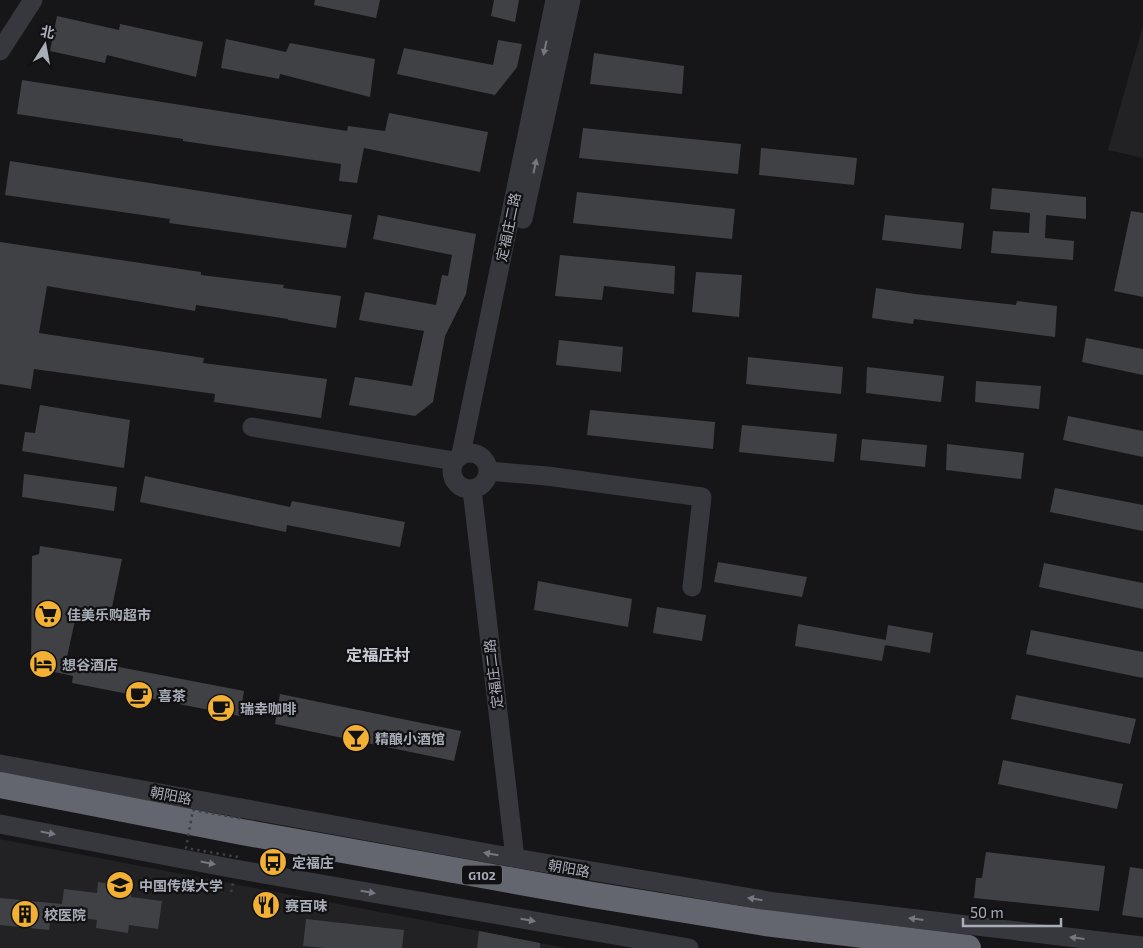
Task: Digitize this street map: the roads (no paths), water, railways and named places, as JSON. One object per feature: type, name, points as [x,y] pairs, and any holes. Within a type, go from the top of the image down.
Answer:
[{"type":"highway","name":"朝阳路","points":[[0,786],[603,897],[765,923],[968,948]]},
{"type":"highway","name":"G102","points":[[0,801],[581,907],[763,937],[856,948]]},
{"type":"street","points":[[0,51],[33,0]]},
{"type":"street","name":"定福庄二路","points":[[462,456],[555,0]]},
{"type":"street","name":"定福庄二路","points":[[515,858],[472,489],[461,487],[454,480],[451,471],[462,456],[571,0]]},
{"type":"street","points":[[252,427],[462,456],[482,457],[487,464],[486,478],[482,484],[472,489]]},
{"type":"street","points":[[488,471],[547,476],[702,496],[692,587]]},
{"type":"street","name":"朝阳路","points":[[0,764],[515,858],[775,902],[1143,946]]},
{"type":"street","points":[[0,824],[226,867],[689,948]]},
{"type":"place","name":"佳美乐购超市","points":[[48,614]]},
{"type":"place","name":"想谷酒店","points":[[43,664]]},
{"type":"place","name":"喜茶","points":[[139,695]]},
{"type":"place","name":"瑞幸咖啡","points":[[221,708]]},
{"type":"place","name":"精酿小酒馆","points":[[356,738]]},
{"type":"place","name":"定福庄","points":[[273,862]]},
{"type":"place","name":"中国传媒大学","points":[[120,885]]},
{"type":"place","name":"赛百味","points":[[266,905]]},
{"type":"place","name":"校医院","points":[[25,914]]},
{"type":"district","name":"定福庄村","points":[[378,654]]}]
